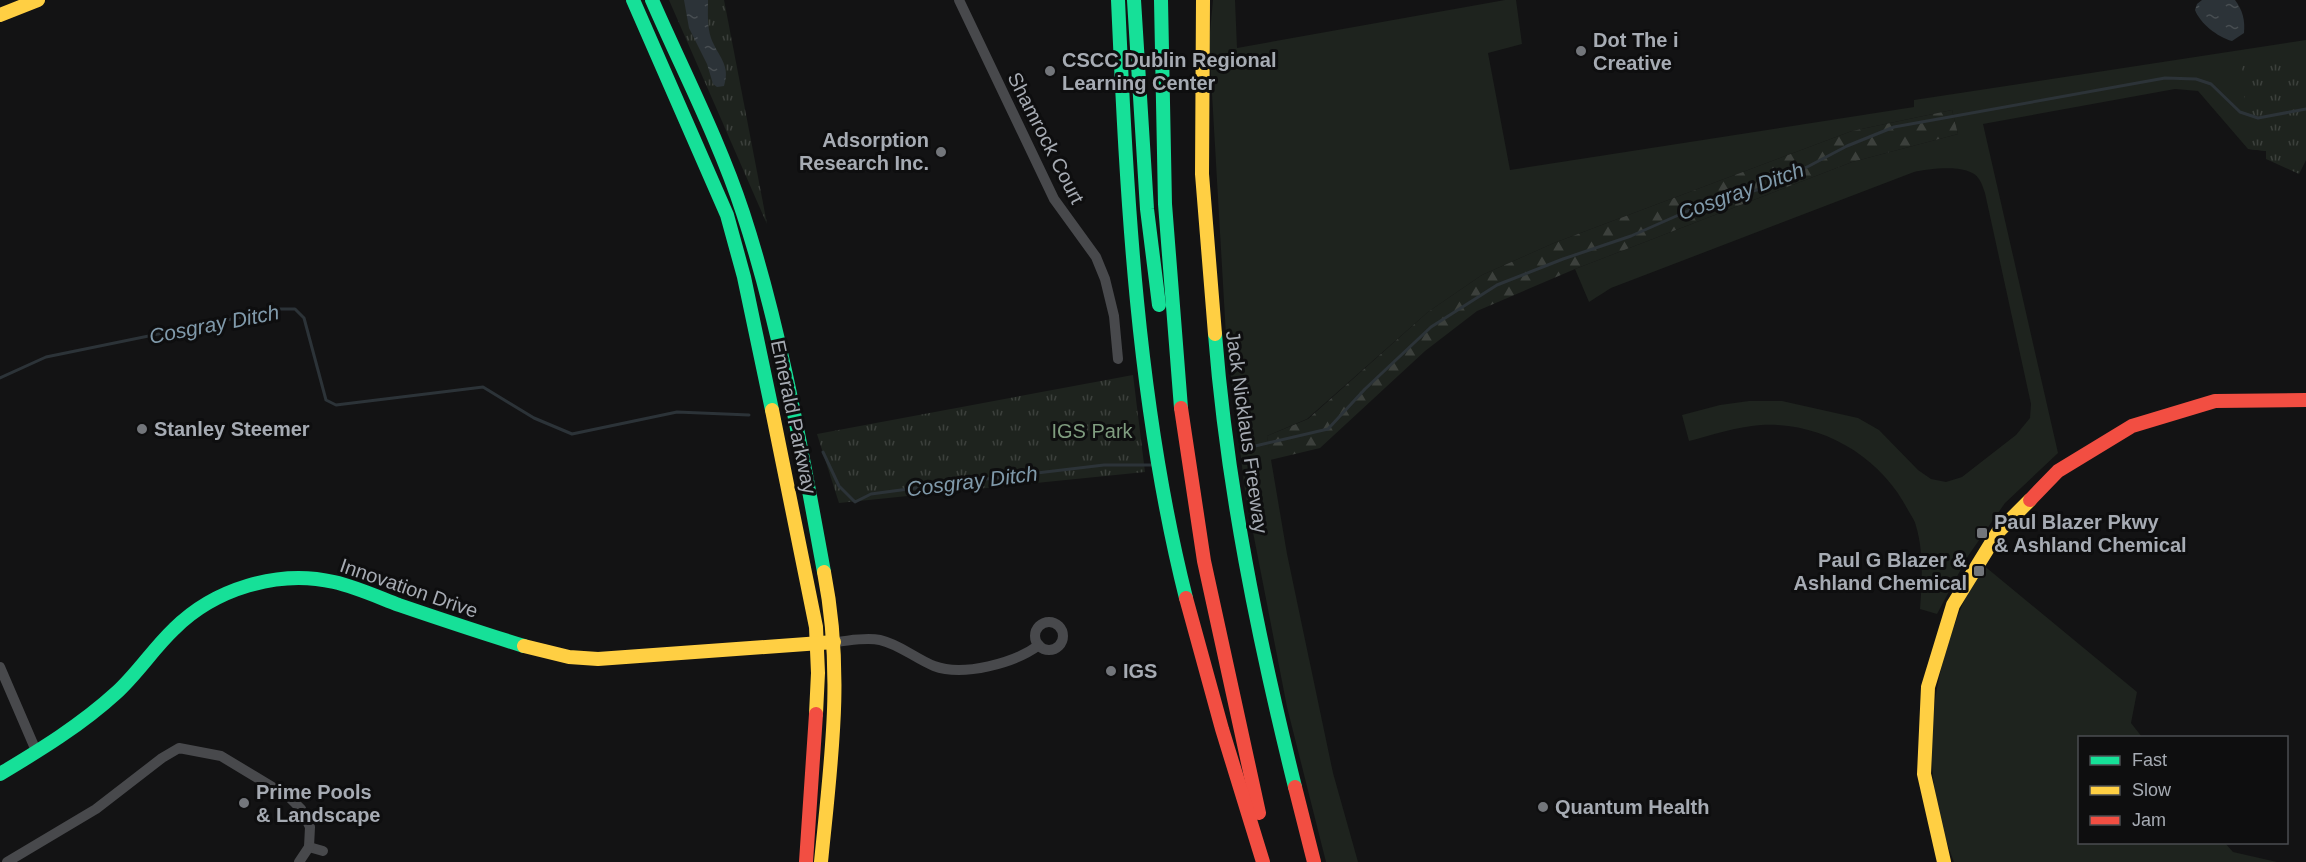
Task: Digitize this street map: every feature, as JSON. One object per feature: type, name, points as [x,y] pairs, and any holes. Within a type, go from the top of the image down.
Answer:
[{"type":"main road","points":[[0,15],[38,0]]},
{"type":"main road","name":"Emerald Parkway","points":[[633,0],[727,215],[744,277],[811,597],[817,644],[816,731],[806,862]]},
{"type":"main road","name":"Emerald Parkway","points":[[652,0],[716,144],[742,210],[761,272],[829,597],[836,675],[835,722],[821,862]]},
{"type":"main road","points":[[1118,0],[1131,232],[1154,436],[1165,505],[1206,669],[1236,778],[1263,862]]},
{"type":"main road","points":[[1134,0],[1147,209],[1171,382],[1193,486]]},
{"type":"main road","points":[[1161,0],[1160,89],[1170,285],[1181,409],[1211,600],[1262,826],[1273,862]]},
{"type":"main road","name":"Jack Nicklaus Freeway","points":[[1203,0],[1202,174],[1220,397],[1244,557],[1267,674],[1314,862]]},
{"type":"main road","points":[[1944,862],[1933,827],[1925,778],[1923,738],[1927,693],[1935,654],[1948,614],[1972,566],[1999,528],[2018,506],[2053,474],[2122,431],[2163,415],[2195,406],[2249,399],[2306,400]]},
{"type":"main road","name":"Innovation Drive","points":[[0,774],[37,753],[76,726],[117,692],[176,627],[195,611],[247,585],[274,579],[315,579],[334,582],[474,631],[569,657],[633,658],[834,642]]},
{"type":"street","name":"Shamrock Court","points":[[959,0],[1054,199],[1096,257],[1105,279],[1114,316],[1118,359]]},
{"type":"street","points":[[834,642],[881,640],[935,666],[950,670],[974,669],[1014,659],[1039,645]]},
{"type":"street","points":[[0,668],[37,753]]},
{"type":"street","points":[[7,862],[96,809],[162,758],[179,748],[199,750],[220,756],[289,797],[301,809],[310,827],[309,848],[299,862]]},
{"type":"street","points":[[309,848],[323,851]]},
{"type":"green space","points":[[669,0],[724,0],[767,224]]},
{"type":"green space","points":[[1213,0],[1235,0],[1237,48],[1505,0],[1516,0],[1522,44],[1488,53],[1510,170],[1914,107],[1914,100],[2306,40],[2306,70],[2266,151],[2248,149],[2198,91],[2175,89],[1983,124],[2058,453],[2005,503],[1968,556],[1937,614],[1920,609],[1921,557],[1919,536],[1914,520],[1896,491],[1865,459],[1847,446],[1827,436],[1806,429],[1784,426],[1761,425],[1742,428],[1689,441],[1682,415],[1720,405],[1749,401],[1782,401],[1858,418],[1879,430],[1918,470],[1931,479],[1946,482],[1962,477],[2016,435],[2030,418],[2031,404],[1985,193],[1974,174],[1948,168],[1914,172],[1611,288],[1589,302],[1575,269],[1852,162],[1958,134],[1952,110],[1852,131],[1554,243],[1482,275],[1428,312],[1307,419],[1267,436],[1287,554],[1333,773],[1358,862],[1326,862],[1287,707],[1245,491],[1226,336],[1209,42]]},
{"type":"green space","points":[[2306,56],[2306,160],[2299,174],[2266,159],[2266,151],[2248,149],[2242,66]]},
{"type":"green space","points":[[1952,110],[1958,134],[1852,162],[1575,269],[1477,311],[1425,351],[1320,448],[1270,460],[1267,436],[1308,419],[1428,312],[1482,275],[1554,243],[1852,131]]},
{"type":"green space","name":"IGS Park","points":[[1133,375],[1145,472],[839,503],[817,434]]},
{"type":"green space","points":[[1982,564],[2137,692],[2131,723],[2141,736],[2078,736],[2078,844],[2226,844],[2233,852],[2277,862],[1954,862],[1941,824],[1934,786],[1932,748],[1934,710],[1940,673],[1965,599]]},
{"type":"water","points":[[684,0],[708,0],[710,33],[725,66],[724,86],[717,87],[713,84],[707,64],[689,28]]},
{"type":"water","points":[[2202,0],[2235,0],[2243,16],[2244,33],[2232,41],[2210,29],[2195,10],[2197,4]]},
{"type":"waterway","name":"Cosgray Ditch","points":[[1255,446],[1328,429],[1365,389],[1431,327],[1497,285],[1631,236],[1690,210],[1763,188],[1847,146],[1894,127],[2165,78],[2196,79],[2211,84],[2240,112],[2258,118],[2306,109]]},
{"type":"waterway","name":"Cosgray Ditch","points":[[0,378],[46,357],[280,309],[295,309],[304,318],[326,400],[336,405],[483,387],[534,418],[572,434],[677,412],[749,415]]},
{"type":"waterway","name":"Cosgray Ditch","points":[[823,452],[839,486],[855,502],[871,494],[961,482],[1104,465],[1151,465]]},
{"type":"traffic: fast","points":[[633,0],[727,215],[744,277],[772,410]]},
{"type":"traffic: fast","points":[[652,0],[723,159],[743,213],[780,346],[824,572]]},
{"type":"traffic: fast","points":[[1118,0],[1131,226],[1145,376],[1169,525],[1186,598]]},
{"type":"traffic: fast","points":[[1134,0],[1147,209],[1159,305]]},
{"type":"traffic: fast","points":[[1161,0],[1165,204],[1181,408]]},
{"type":"traffic: fast","points":[[1215,334],[1227,448],[1246,562],[1295,787]]},
{"type":"traffic: fast","points":[[0,774],[60,736],[103,705],[124,686],[166,637],[190,615],[227,593],[248,586],[291,578],[334,582],[524,646]]},
{"type":"traffic: slow","points":[[0,15],[38,0]]},
{"type":"traffic: slow","points":[[1203,0],[1202,174],[1215,334]]},
{"type":"traffic: slow","points":[[772,410],[816,627],[818,673],[816,714]]},
{"type":"traffic: slow","points":[[1944,862],[1924,774],[1928,687],[1953,605],[1998,532],[2030,500]]},
{"type":"traffic: slow","points":[[821,862],[834,717],[833,646],[824,572]]},
{"type":"traffic: slow","points":[[524,646],[569,657],[598,659],[834,642]]},
{"type":"traffic: jam","points":[[2030,500],[2058,471],[2132,426],[2215,401],[2306,400]]},
{"type":"traffic: jam","points":[[1181,408],[1204,561],[1259,813]]},
{"type":"traffic: jam","points":[[1186,598],[1222,729],[1263,862]]},
{"type":"traffic: jam","points":[[806,862],[816,714]]},
{"type":"traffic: jam","points":[[1295,787],[1314,862]]},
{"type":"place","name":"Dot The i Creative","points":[[1581,51]]},
{"type":"place","name":"CSCC Dublin Regional Learning Center","points":[[1050,71]]},
{"type":"place","name":"Adsorption Research Inc.","points":[[941,152]]},
{"type":"place","name":"Stanley Steemer","points":[[142,429]]},
{"type":"place","name":"Paul Blazer Pkwy & Ashland Chemical","points":[[1982,533]]},
{"type":"place","name":"Paul G Blazer & Ashland Chemical","points":[[1979,571]]},
{"type":"place","name":"IGS","points":[[1111,671]]},
{"type":"place","name":"Prime Pools & Landscape","points":[[244,803]]},
{"type":"place","name":"Quantum Health","points":[[1543,807]]}]
